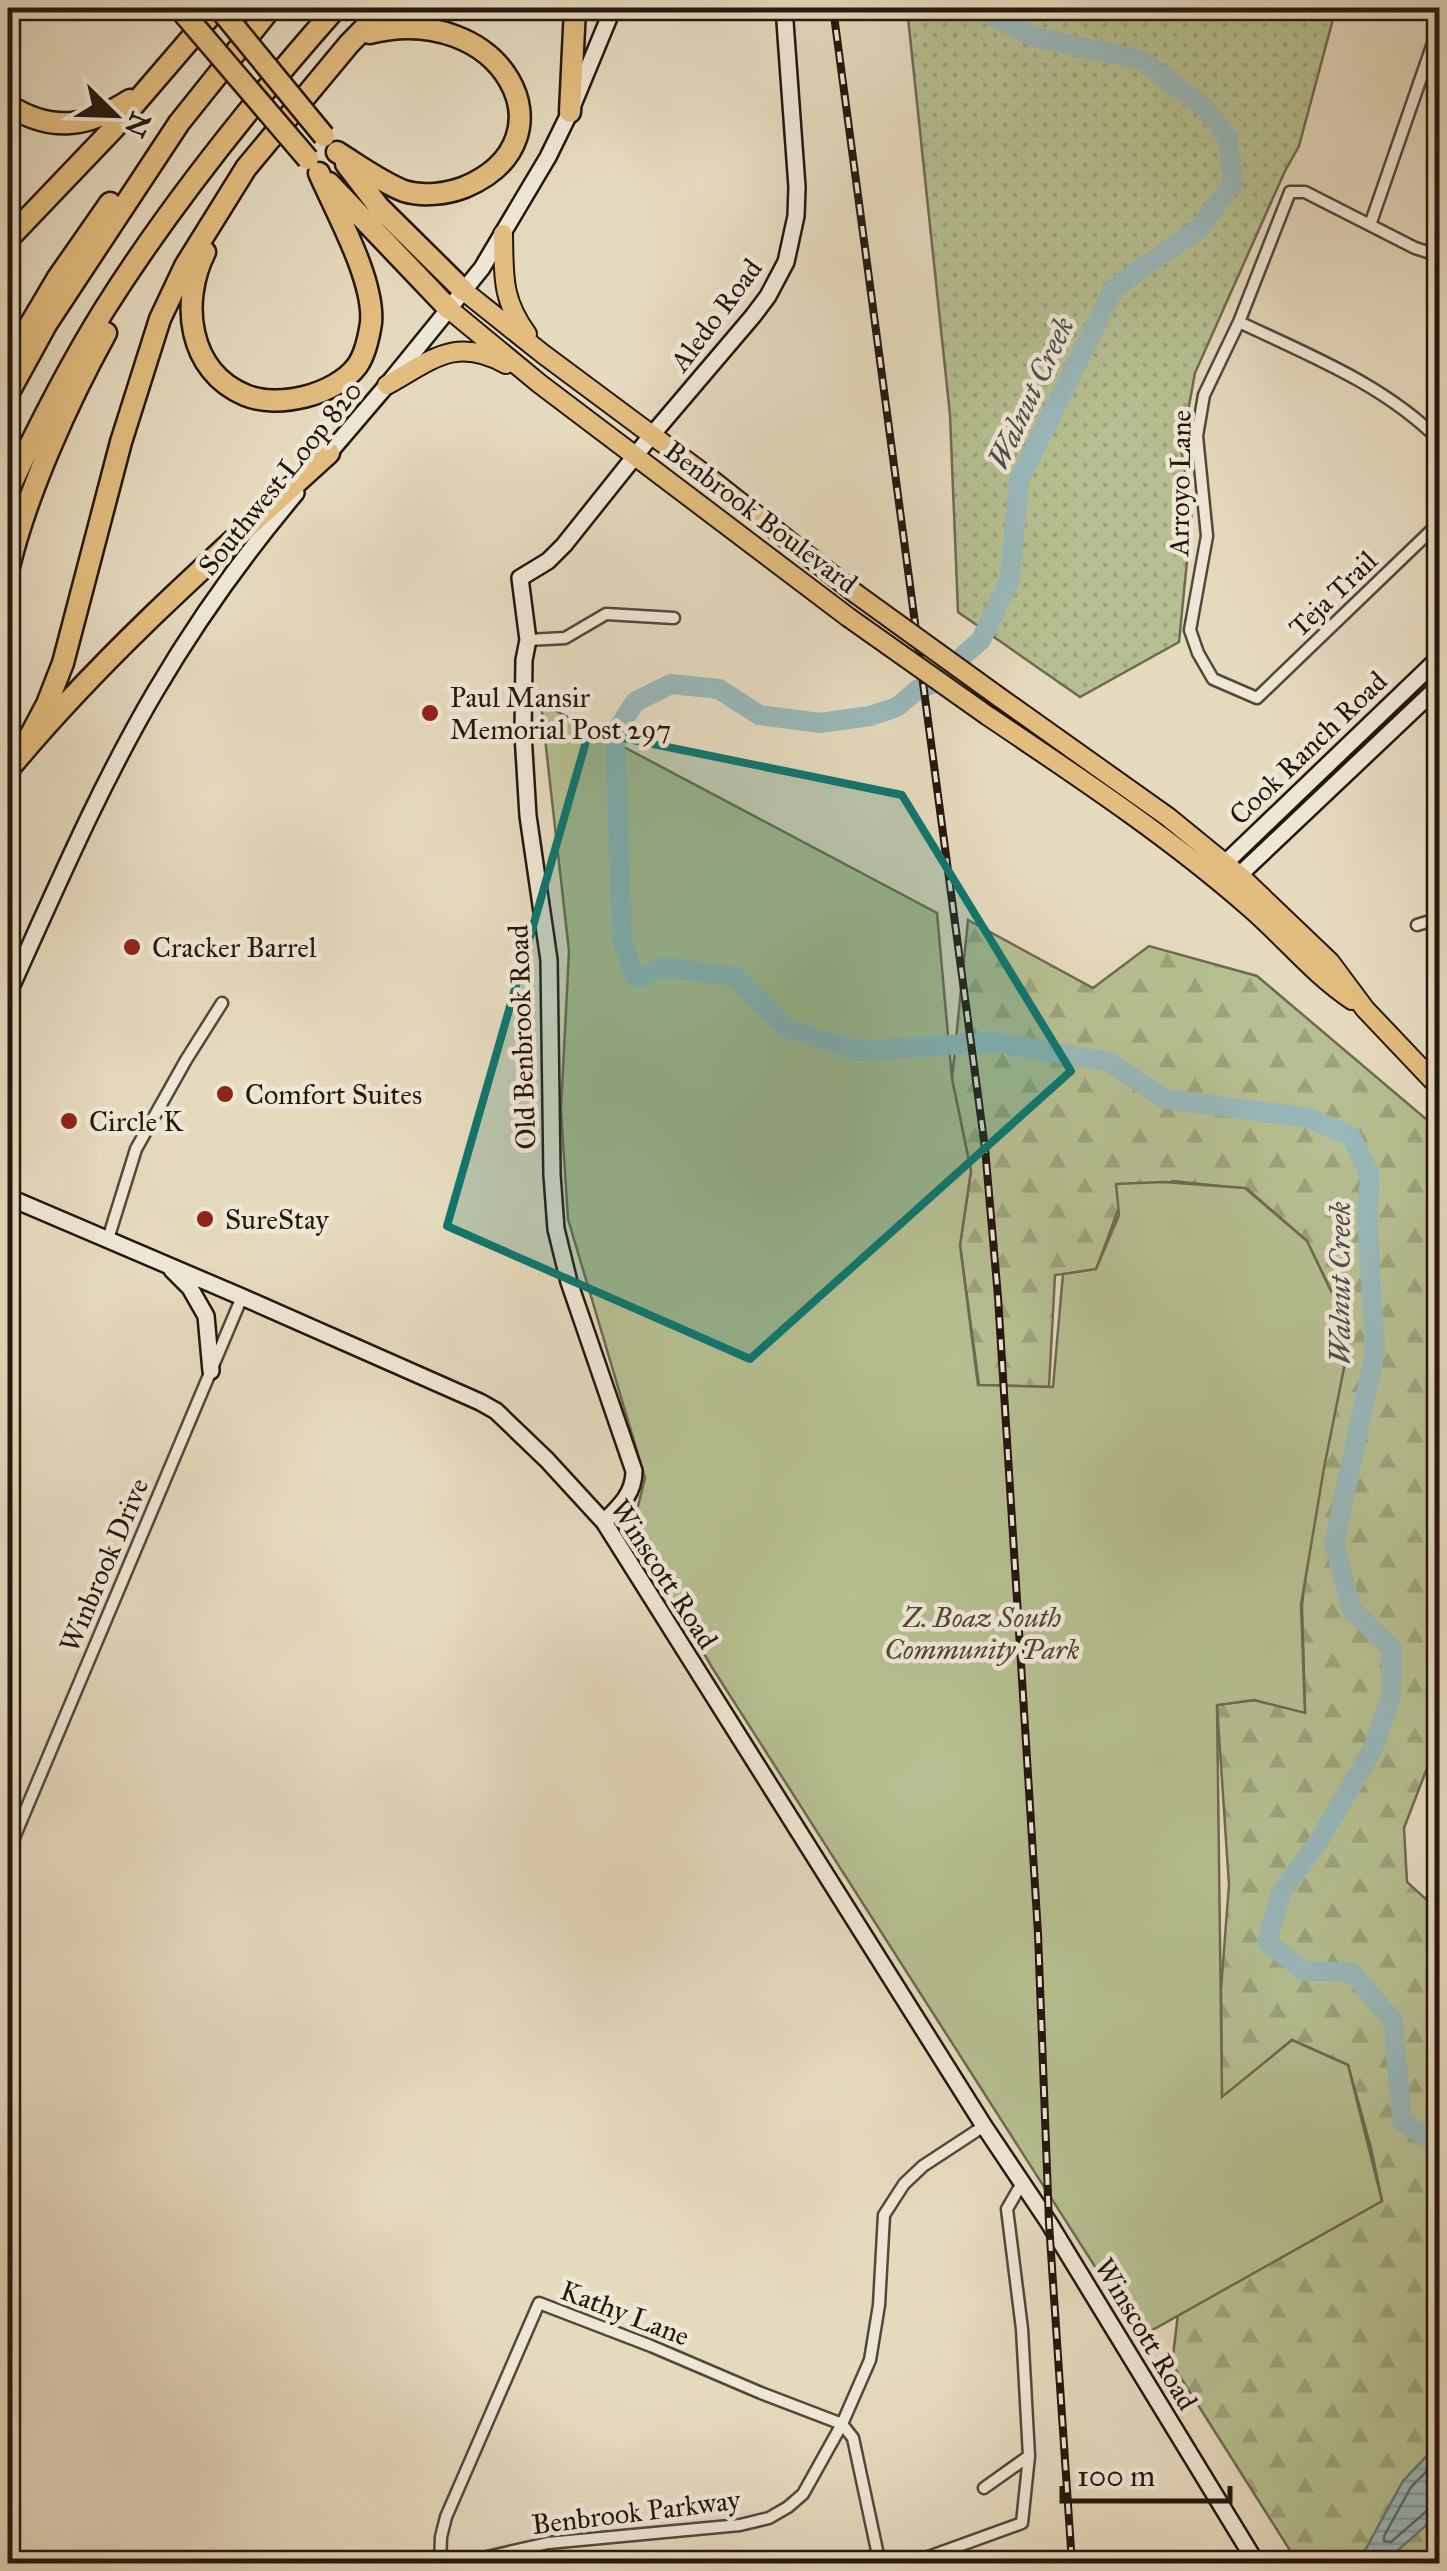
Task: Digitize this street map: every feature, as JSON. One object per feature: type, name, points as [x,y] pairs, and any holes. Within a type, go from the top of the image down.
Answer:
[{"type":"highway","name":"Benbrook Boulevard","points":[[180,8],[313,166],[449,309]]},
{"type":"highway","name":"Benbrook Boulevard","points":[[218,8],[379,207],[464,291]]},
{"type":"highway","points":[[8,239],[75,172],[218,8]]},
{"type":"highway","points":[[8,394],[47,322],[179,123],[271,8]]},
{"type":"highway","points":[[8,491],[64,379],[104,310],[173,208],[229,133],[336,8]]},
{"type":"highway","points":[[14,762],[63,663],[121,442],[160,319],[186,266],[246,168],[384,8]]},
{"type":"highway","points":[[570,112],[575,8]]},
{"type":"highway","points":[[331,144],[406,192],[430,194],[454,191],[494,169],[518,126],[520,103],[505,56],[489,37],[466,24],[446,18],[406,18],[349,44]]},
{"type":"highway","points":[[8,106],[24,116],[50,123],[79,122],[104,116],[145,92]]},
{"type":"highway","points":[[8,362],[58,279],[160,132],[179,123]]},
{"type":"highway","points":[[234,186],[227,210],[200,262],[192,295],[194,339],[212,372],[248,397],[272,400],[317,394],[357,366],[371,321],[360,269],[313,166]]},
{"type":"highway","points":[[8,571],[29,505],[62,424],[109,328],[166,242],[173,208]]},
{"type":"highway","points":[[14,762],[96,671],[329,453]]},
{"type":"main road","name":"Southwest Loop 820","points":[[8,994],[102,791],[155,692],[224,585],[482,268],[548,157],[613,8]]},
{"type":"main road","name":"Aledo Road","points":[[635,456],[753,316],[786,262],[793,237],[797,187],[784,8]]},
{"type":"main road","points":[[503,234],[506,294],[517,320],[543,354]]},
{"type":"main road","name":"Benbrook Boulevard","points":[[464,291],[708,476],[854,593],[1168,817],[1225,876]]},
{"type":"main road","name":"Benbrook Boulevard","points":[[449,309],[540,384],[848,617],[1225,876],[1330,962],[1364,1008],[1440,1088]]},
{"type":"main road","points":[[387,385],[441,356],[470,350],[490,355],[540,384]]},
{"type":"main road","name":"Old Benbrook Road","points":[[604,1522],[626,1498],[634,1484],[634,1471],[569,1282],[556,1229],[550,960],[528,816],[523,734],[528,640],[520,578],[548,561],[564,545],[635,456]]},
{"type":"main road","name":"Cook Ranch Road","points":[[1225,876],[1440,657]]},
{"type":"main road","name":"Cook Ranch Road","points":[[1225,876],[1440,686]]},
{"type":"main road","name":"Winscott Road","points":[[8,1197],[427,1377],[496,1411],[548,1460],[604,1522],[1076,2267],[1257,2564]]},
{"type":"main road","points":[[166,1264],[190,1288],[206,1316],[211,1371]]},
{"type":"street","points":[[1440,24],[1370,225],[1440,256]]},
{"type":"street","name":"Arroyo Lane","points":[[1257,698],[1213,679],[1190,630],[1207,536],[1197,436],[1204,395],[1240,322],[1290,192],[1304,192],[1370,225]]},
{"type":"street","points":[[1240,322],[1380,394],[1440,441]]},
{"type":"street","name":"Teja Trail","points":[[1257,698],[1440,522]]},
{"type":"street","points":[[528,640],[565,638],[606,614],[674,618]]},
{"type":"street","points":[[1418,925],[1440,918]]},
{"type":"street","points":[[108,1238],[136,1149],[222,1002]]},
{"type":"street","name":"Winbrook Drive","points":[[8,1852],[242,1296]]},
{"type":"street","name":"Benbrook Parkway","points":[[457,2564],[548,2543],[740,2525],[769,2518],[788,2507],[803,2494],[842,2424],[870,2360],[879,2305],[884,2216],[904,2184],[923,2166],[984,2126]]},
{"type":"street","points":[[909,2564],[1022,2523],[1029,2456],[1022,2329],[1006,2209],[1022,2182]]},
{"type":"street","name":"Kathy Lane","points":[[440,2564],[440,2537],[446,2517],[539,2303],[842,2424]]},
{"type":"street","points":[[842,2424],[853,2438],[878,2555],[887,2564]]},
{"type":"street","points":[[984,2488],[1029,2456]]},
{"type":"highlighted area","points":[[589,731],[902,795],[1071,1071],[750,1359],[447,1226]]},
{"type":"green space","points":[[907,8],[1336,8],[1299,146],[1195,373],[1181,449],[1192,511],[1179,642],[1080,697],[958,612],[950,415]]},
{"type":"green space","name":"Z. Boaz South Community Park","points":[[541,703],[937,913],[952,1079],[971,1171],[960,1245],[978,1385],[1053,1387],[1063,1274],[1096,1269],[1119,1215],[1116,1184],[1163,1182],[1245,1188],[1307,1241],[1351,1333],[1301,1605],[1305,1713],[1254,1700],[1217,1705],[1222,2097],[1292,2040],[1348,2065],[1382,2201],[1140,2337],[713,1669],[632,1530],[645,1478],[568,1219],[561,1110],[569,951]]},
{"type":"green space","points":[[968,920],[1093,988],[1149,946],[1257,976],[1439,1130],[1439,1737],[1404,1828],[1407,1882],[1439,1911],[1439,2563],[1298,2563],[1172,2364],[1178,2314],[1382,2201],[1348,2065],[1292,2040],[1222,2098],[1221,1989],[1229,1885],[1217,1705],[1254,1700],[1305,1712],[1302,1606],[1309,1534],[1351,1332],[1307,1241],[1247,1189],[1173,1181],[1122,1199],[1096,1270],[1055,1275],[1049,1387],[979,1385],[960,1245],[971,1171],[952,1079]]},
{"type":"water","points":[[1439,2443],[1439,2514],[1396,2552],[1393,2563],[1358,2563],[1403,2481]]},
{"type":"waterway","name":"Walnut Creek","points":[[976,8],[1034,37],[1141,60],[1204,107],[1227,136],[1233,182],[1201,227],[1114,288],[1019,480],[1010,579],[981,640],[931,684],[897,707],[870,716],[820,723],[759,715],[719,689],[671,684],[635,702],[615,733],[622,938],[634,976],[643,978],[661,967],[734,976],[785,1027],[857,1051],[993,1042],[1110,1062],[1164,1099],[1309,1118],[1351,1136],[1370,1176],[1367,1215],[1375,1352],[1334,1543],[1352,1610],[1392,1649],[1391,1697],[1373,1749],[1320,1839],[1281,1893],[1267,1942],[1304,1971],[1351,1972],[1393,2021],[1402,2121],[1440,2147]]},
{"type":"railway","points":[[833,8],[985,1148],[1038,1934],[1049,2223],[1072,2564]]},
{"type":"place","name":"Paul Mansir Memorial Post 297","points":[[430,713]]},
{"type":"place","name":"Cracker Barrel","points":[[132,947]]},
{"type":"place","name":"Comfort Suites","points":[[225,1094]]},
{"type":"place","name":"Circle K","points":[[69,1121]]},
{"type":"place","name":"SureStay","points":[[205,1219]]}]
